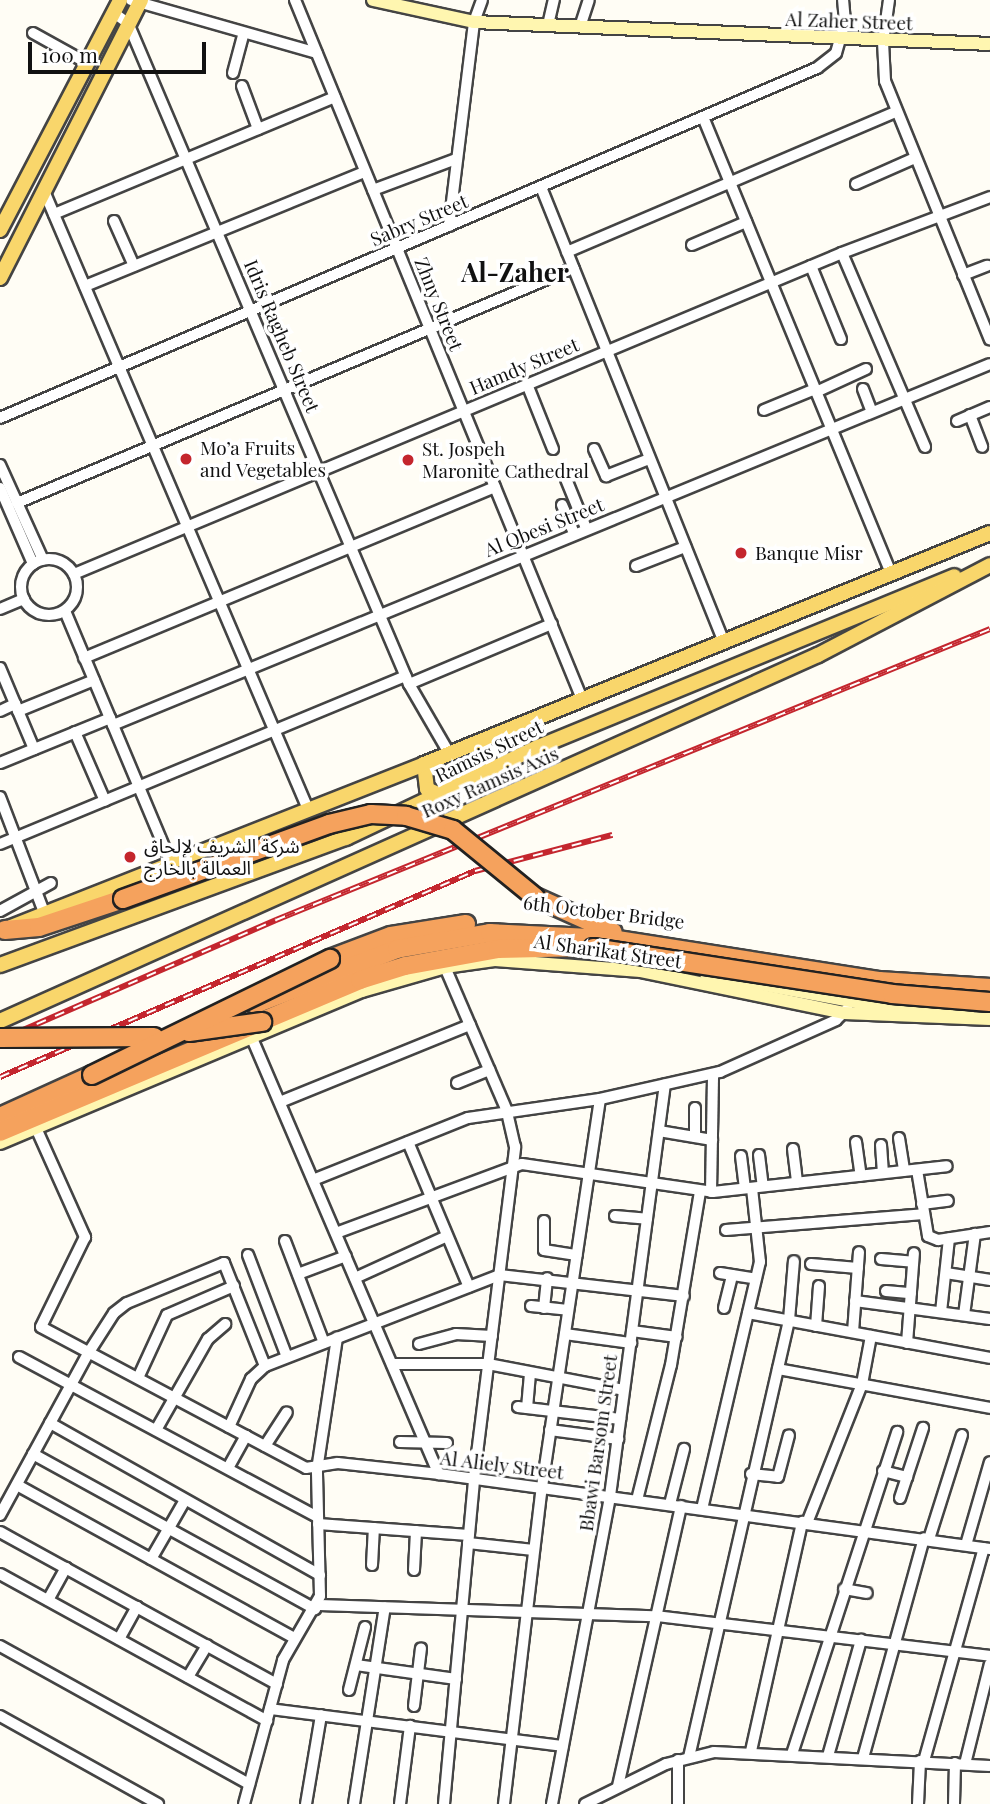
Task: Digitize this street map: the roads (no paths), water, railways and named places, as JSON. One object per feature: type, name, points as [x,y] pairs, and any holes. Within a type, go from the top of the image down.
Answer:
[{"type":"highway","points":[[2,931],[47,925],[350,817],[406,816],[453,830],[535,897],[613,932]]},
{"type":"highway","name":"6th October Bridge","points":[[0,1117],[330,959],[391,936],[440,926],[540,923],[885,973],[990,980]]},
{"type":"highway","points":[[142,1039],[189,1029],[397,949],[490,933],[611,939],[880,981],[990,990]]},
{"type":"highway","name":"6th October Bridge","points":[[0,1134],[405,966],[475,952],[546,946],[640,953],[892,994],[990,1002]]},
{"type":"highway","points":[[0,1038],[142,1039],[256,1029]]},
{"type":"main road","name":"Al Zaher Street","points":[[374,0],[474,22],[840,41],[990,44]]},
{"type":"main road","points":[[0,278],[137,1]]},
{"type":"main road","points":[[1,227],[117,7]]},
{"type":"main road","name":"Ramsis Street","points":[[2,931],[170,861],[340,798],[990,533]]},
{"type":"main road","name":"Ramsis Street","points":[[0,965],[346,838],[442,796],[538,747],[990,563]]},
{"type":"main road","name":"Roxy Ramsis Axis","points":[[0,1021],[723,699],[850,640],[990,563]]},
{"type":"main road","points":[[424,764],[427,789],[442,796]]},
{"type":"main road","points":[[340,798],[355,816],[346,838]]},
{"type":"main road","name":"Al Sharikat Street","points":[[0,1134],[389,977],[453,960],[498,954],[555,956],[692,971],[847,1008],[990,1009]]},
{"type":"main road","name":"Al Sharikat Street","points":[[0,1143],[256,1029],[362,991],[444,967],[516,959],[592,964],[847,1008],[990,1019]]},
{"type":"main road","points":[[840,975],[850,987],[847,1008]]},
{"type":"main road","points":[[847,1008],[860,990],[880,981]]},
{"type":"main road","points":[[847,1008],[884,990],[990,990]]},
{"type":"street","name":"Zhny Street","points":[[295,0],[582,699]]},
{"type":"street","points":[[449,226],[474,22],[482,0]]},
{"type":"street","points":[[548,26],[554,0]]},
{"type":"street","points":[[580,27],[589,0]]},
{"type":"street","points":[[840,41],[844,0]]},
{"type":"street","points":[[889,0],[882,64],[896,112],[990,339]]},
{"type":"street","points":[[137,1],[243,35],[317,53]]},
{"type":"street","points":[[117,7],[128,23]]},
{"type":"street","name":"Idris Ragheb Street","points":[[128,23],[219,231],[408,680],[449,753]]},
{"type":"street","points":[[33,33],[87,63]]},
{"type":"street","points":[[233,73],[243,35]]},
{"type":"street","name":"Sabry Street","points":[[0,418],[118,365],[817,68],[836,52],[840,41]]},
{"type":"street","points":[[242,86],[258,129]]},
{"type":"street","points":[[54,214],[335,97]]},
{"type":"street","points":[[567,253],[896,112]]},
{"type":"street","points":[[702,117],[891,573]]},
{"type":"street","points":[[856,184],[915,158]]},
{"type":"street","points":[[373,190],[456,159]]},
{"type":"street","points":[[85,286],[365,172]]},
{"type":"street","points":[[541,187],[723,640]]},
{"type":"street","points":[[44,191],[308,809]]},
{"type":"street","name":"Hamdy Street","points":[[74,574],[842,253],[990,197]]},
{"type":"street","points":[[114,221],[134,266]]},
{"type":"street","points":[[692,245],[746,222]]},
{"type":"street","points":[[842,253],[925,447]]},
{"type":"street","points":[[811,266],[841,339]]},
{"type":"street","points":[[963,275],[987,266]]},
{"type":"street","points":[[17,503],[573,268]]},
{"type":"street","name":"Al Qbesi Street","points":[[0,763],[247,667],[903,396],[990,364]]},
{"type":"street","points":[[764,410],[866,369]]},
{"type":"street","points":[[527,384],[553,449]]},
{"type":"street","points":[[863,389],[871,410]]},
{"type":"street","points":[[957,421],[990,407]]},
{"type":"street","points":[[970,415],[982,447]]},
{"type":"street","points":[[594,449],[606,476],[649,459]]},
{"type":"street","points":[[0,465],[38,562]]},
{"type":"street","points":[[566,479],[586,528]]},
{"type":"street","points":[[84,658],[495,487]]},
{"type":"street","points":[[0,488],[38,562]]},
{"type":"street","points":[[562,505],[574,533]]},
{"type":"street","points":[[636,566],[685,547]]},
{"type":"street","points":[[38,562],[64,563],[74,574],[75,598],[65,611],[42,614],[24,599],[22,580],[38,562]]},
{"type":"street","points":[[0,609],[24,599]]},
{"type":"street","points":[[65,611],[170,861]]},
{"type":"street","points":[[0,844],[274,729],[552,624]]},
{"type":"street","points":[[0,668],[34,749]]},
{"type":"street","points":[[0,711],[16,708],[94,680]]},
{"type":"street","points":[[75,732],[104,801]]},
{"type":"street","points":[[0,797],[44,912]]},
{"type":"street","points":[[0,911],[51,883]]},
{"type":"street","points":[[444,967],[507,1111],[514,1139],[514,1165],[474,1478],[444,1804]]},
{"type":"street","points":[[313,1180],[468,1118],[600,1099],[713,1074],[847,1008]]},
{"type":"street","points":[[279,1102],[470,1025]]},
{"type":"street","points":[[256,1029],[279,1102],[439,1474]]},
{"type":"street","points":[[457,1083],[489,1070]]},
{"type":"street","points":[[638,1500],[677,1336],[706,1191],[712,1140],[713,1074]]},
{"type":"street","name":"Bbawi Barsom Street","points":[[552,1804],[610,1496],[665,1085]]},
{"type":"street","points":[[504,1804],[542,1487],[600,1099]]},
{"type":"street","points":[[695,1108],[695,1137]]},
{"type":"street","points":[[36,1128],[85,1237],[40,1322],[42,1328],[265,1446],[317,1470]]},
{"type":"street","points":[[659,1131],[712,1140]]},
{"type":"street","points":[[899,1138],[904,1171]]},
{"type":"street","points":[[408,1142],[469,1287]]},
{"type":"street","points":[[856,1142],[860,1176]]},
{"type":"street","points":[[881,1145],[883,1173]]},
{"type":"street","points":[[793,1150],[797,1183]]},
{"type":"street","points":[[759,1155],[763,1186]]},
{"type":"street","points":[[702,1509],[756,1279],[759,1228],[741,1156]]},
{"type":"street","points":[[336,1233],[514,1165],[589,1173],[706,1191],[947,1166]]},
{"type":"street","points":[[917,1170],[926,1233],[938,1240],[990,1232]]},
{"type":"street","points":[[726,1230],[923,1209],[948,1201]]},
{"type":"street","points":[[615,1216],[647,1219]]},
{"type":"street","points":[[544,1221],[544,1250],[577,1255]]},
{"type":"street","points":[[964,1315],[975,1234]]},
{"type":"street","points":[[355,1278],[447,1236]]},
{"type":"street","points":[[941,1312],[949,1238]]},
{"type":"street","points":[[285,1241],[324,1343]]},
{"type":"street","points":[[853,1332],[859,1252]]},
{"type":"street","points":[[248,1255],[287,1357]]},
{"type":"street","points":[[298,1274],[345,1256]]},
{"type":"street","points":[[881,1259],[914,1257],[907,1343]]},
{"type":"street","points":[[689,1757],[742,1514],[789,1320],[794,1261]]},
{"type":"street","points":[[0,1515],[89,1352],[121,1306],[223,1263],[265,1366]]},
{"type":"street","points":[[811,1264],[858,1268]]},
{"type":"street","points":[[720,1273],[756,1279]]},
{"type":"street","points":[[946,1273],[990,1280]]},
{"type":"street","points":[[229,1427],[251,1379],[265,1366],[500,1275],[684,1296]]},
{"type":"street","points":[[724,1308],[732,1275]]},
{"type":"street","points":[[544,1308],[547,1279]]},
{"type":"street","points":[[138,1378],[167,1315],[234,1286]]},
{"type":"street","points":[[816,1325],[819,1286]]},
{"type":"street","points":[[886,1291],[911,1293]]},
{"type":"street","points":[[855,1301],[990,1319]]},
{"type":"street","points":[[531,1306],[568,1310]]},
{"type":"street","points":[[748,1313],[990,1358]]},
{"type":"street","points":[[156,1430],[208,1339],[225,1324]]},
{"type":"street","points":[[632,1331],[677,1336]]},
{"type":"street","points":[[419,1344],[456,1334],[492,1336]]},
{"type":"street","points":[[565,1334],[631,1343]]},
{"type":"street","points":[[751,1751],[805,1522],[862,1384],[871,1336]]},
{"type":"street","points":[[244,1804],[277,1684],[294,1638],[316,1607],[320,1575],[317,1470],[337,1338]]},
{"type":"street","points":[[19,1357],[228,1468],[318,1520],[416,1531],[534,1550]]},
{"type":"street","points":[[392,1364],[488,1364],[624,1390]]},
{"type":"street","points":[[778,1369],[990,1408]]},
{"type":"street","points":[[530,1374],[523,1407],[620,1419]]},
{"type":"street","points":[[265,1446],[287,1412]]},
{"type":"street","points":[[50,1423],[320,1575]]},
{"type":"street","points":[[901,1498],[923,1428]]},
{"type":"street","points":[[550,1430],[618,1439]]},
{"type":"street","points":[[792,1754],[862,1530],[897,1432]]},
{"type":"street","points":[[751,1475],[778,1477],[789,1435]]},
{"type":"street","points":[[863,1758],[926,1538],[962,1435]]},
{"type":"street","points":[[228,1468],[246,1436]]},
{"type":"street","points":[[400,1442],[447,1443]]},
{"type":"street","points":[[618,1786],[656,1616],[684,1449]]},
{"type":"street","points":[[33,1454],[316,1607],[656,1616],[990,1656]]},
{"type":"street","points":[[966,1545],[988,1459]]},
{"type":"street","name":"Al Aliely Street","points":[[317,1470],[338,1463],[474,1478],[988,1547]]},
{"type":"street","points":[[883,1471],[907,1477]]},
{"type":"street","points":[[17,1485],[294,1638]]},
{"type":"street","points":[[151,1559],[186,1500]]},
{"type":"street","points":[[372,1565],[374,1528]]},
{"type":"street","points":[[414,1570],[416,1531]]},
{"type":"street","points":[[0,1532],[277,1684]]},
{"type":"street","points":[[918,1804],[922,1761],[988,1547]]},
{"type":"street","points":[[48,1600],[66,1568]]},
{"type":"street","points":[[0,1574],[267,1721]]},
{"type":"street","points":[[844,1589],[867,1593]]},
{"type":"street","points":[[119,1639],[137,1607]]},
{"type":"street","points":[[354,1804],[385,1607]]},
{"type":"street","points":[[349,1690],[365,1627]]},
{"type":"street","points":[[828,1756],[861,1640]]},
{"type":"street","points":[[188,1677],[207,1645]]},
{"type":"street","points":[[0,1646],[250,1784]]},
{"type":"street","points":[[414,1706],[421,1648]]},
{"type":"street","points":[[954,1804],[960,1764],[990,1664]]},
{"type":"street","points":[[356,1665],[456,1679]]},
{"type":"street","points":[[270,1709],[563,1746]]},
{"type":"street","points":[[306,1804],[321,1715]]},
{"type":"street","points":[[0,1716],[158,1804]]},
{"type":"street","points":[[400,1804],[410,1726]]},
{"type":"street","points":[[590,1803],[618,1786],[678,1760],[751,1751],[990,1766]]},
{"type":"street","points":[[678,1760],[678,1804]]},
{"type":"railway","points":[[0,1040],[276,920],[990,629]]},
{"type":"railway","points":[[0,1077],[475,871],[612,835]]},
{"type":"place","name":"Mo’a Fruits and Vegetables","points":[[186,459]]},
{"type":"place","name":"St. Jospeh Maronite Cathedral","points":[[408,460]]},
{"type":"place","name":"Banque Misr","points":[[741,553]]},
{"type":"place","name":"شركة الشريف لإلحاق العمالة بالخارج","points":[[130,857]]},
{"type":"district","name":"Al-Zaher","points":[[515,272]]}]
